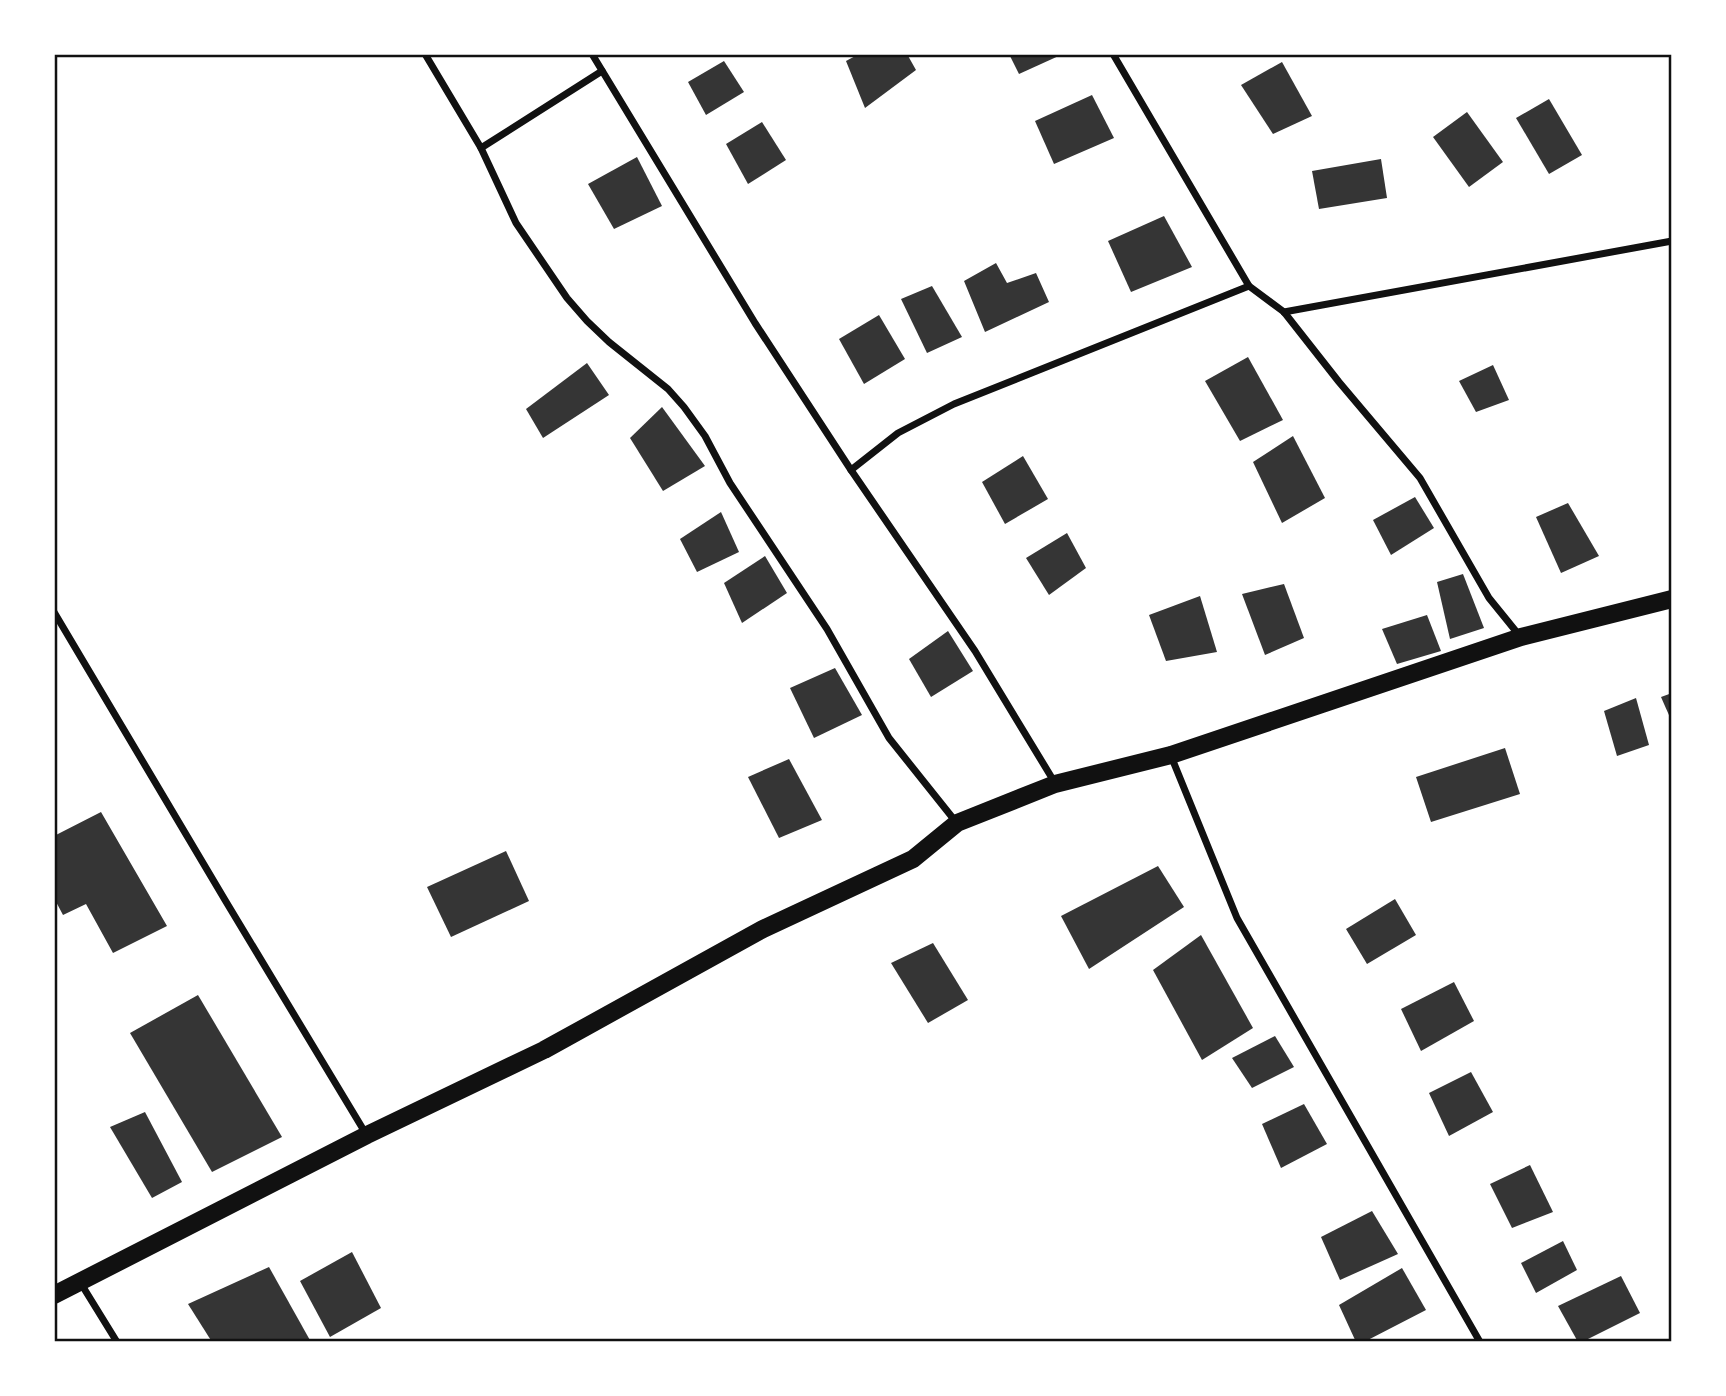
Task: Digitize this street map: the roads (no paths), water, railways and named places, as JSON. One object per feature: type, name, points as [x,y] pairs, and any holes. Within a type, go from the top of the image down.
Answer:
[{"type":"main road","points":[[54,1295],[367,1135],[544,1049],[763,929],[913,859],[957,823],[1055,784],[1171,755],[1521,637],[1672,600]]},
{"type":"street","points":[[425,54],[481,148],[516,223],[567,298],[608,342],[668,389],[691,416],[730,483],[827,629],[890,738],[957,823]]},
{"type":"street","points":[[592,54],[755,323],[851,470],[975,651],[1055,784]]},
{"type":"street","points":[[1113,54],[1249,286],[1284,312],[1420,478],[1489,598],[1521,637]]},
{"type":"street","points":[[481,148],[602,71]]},
{"type":"street","points":[[1284,312],[1672,242]]},
{"type":"street","points":[[851,470],[898,433],[954,404],[1249,286]]},
{"type":"street","points":[[54,612],[367,1135]]},
{"type":"street","points":[[1171,755],[1237,918],[1480,1342]]},
{"type":"street","points":[[80,1282],[117,1342]]}]
